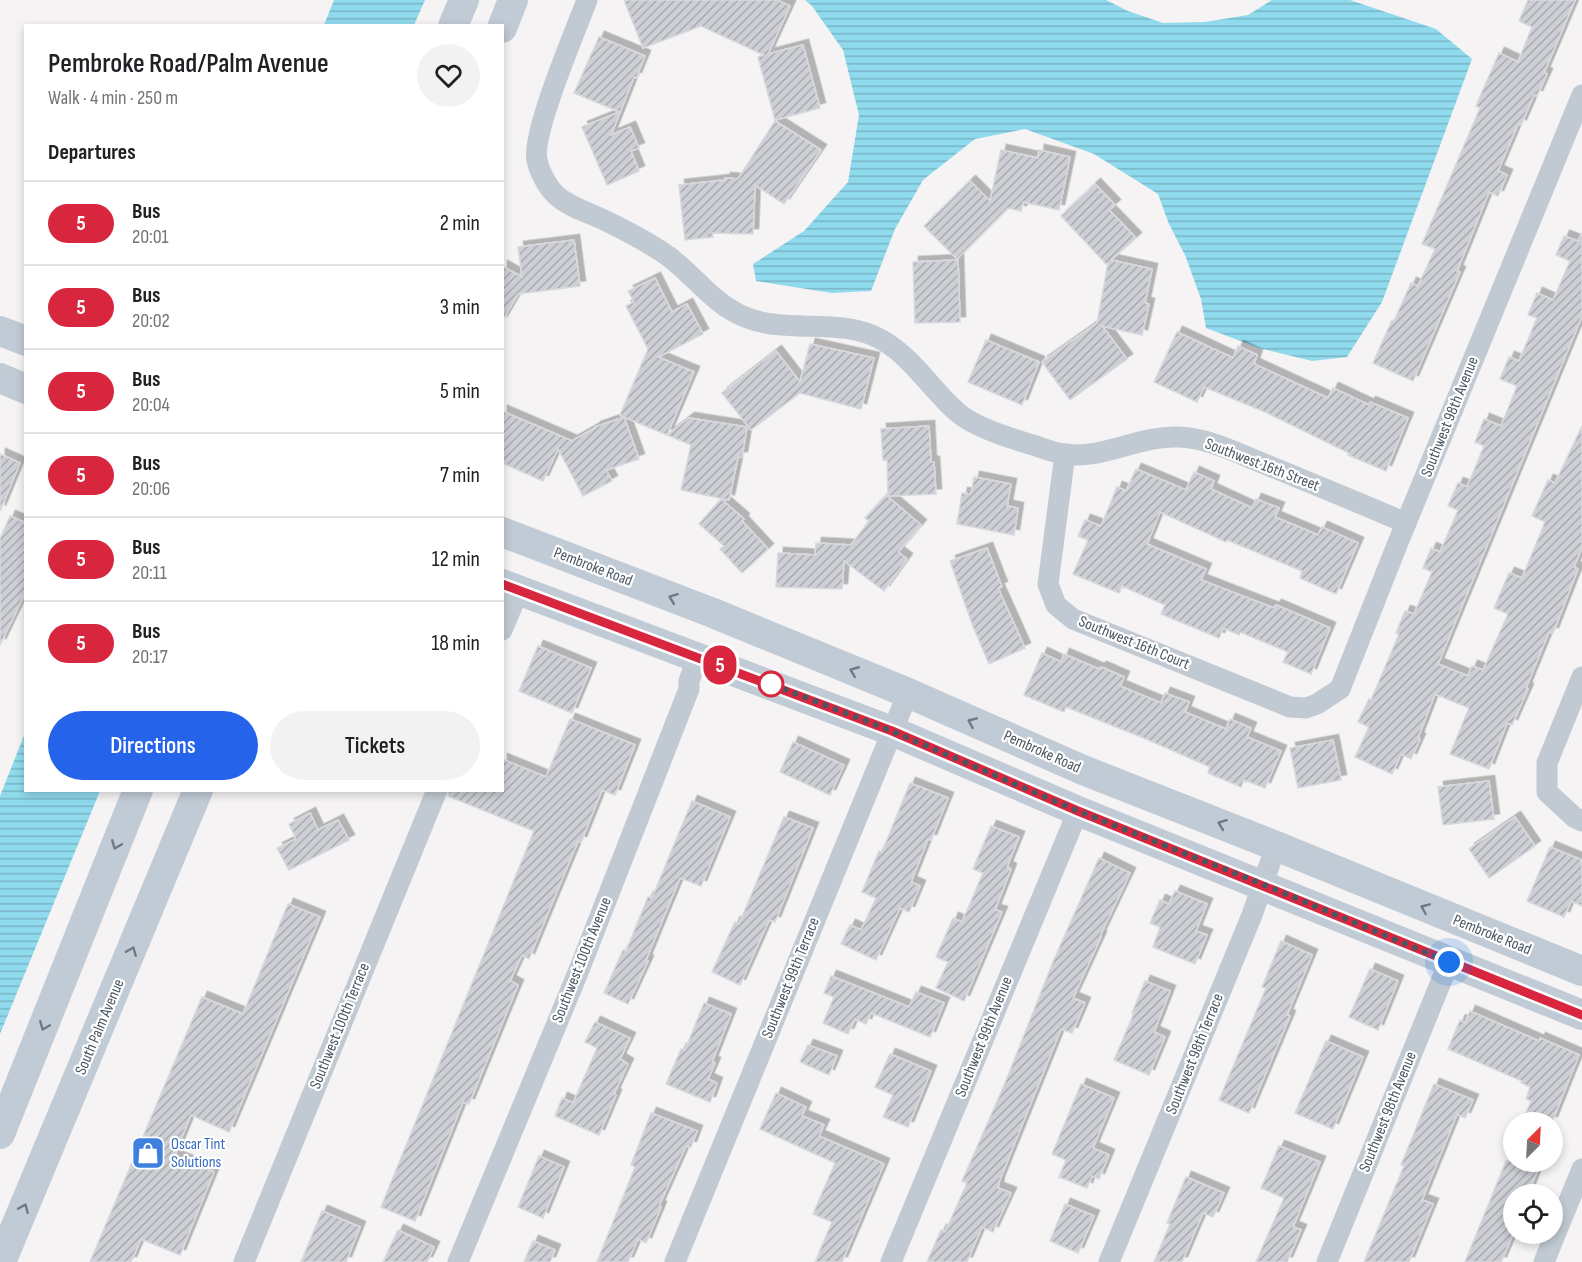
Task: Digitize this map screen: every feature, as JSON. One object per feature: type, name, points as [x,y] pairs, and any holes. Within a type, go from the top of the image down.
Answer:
[{"type":"main road","points":[[454,24],[464,0]]},
{"type":"main road","points":[[504,24],[513,0]]},
{"type":"main road","points":[[0,331],[24,340]]},
{"type":"main road","points":[[0,378],[24,388]]},
{"type":"main road","name":"Pembroke Road","points":[[504,533],[908,693],[1083,770],[1582,971]]},
{"type":"main road","points":[[511,587],[892,731],[1078,811],[1582,1015]]},
{"type":"main road","points":[[0,1134],[137,792]]},
{"type":"main road","name":"South Palm Avenue","points":[[1,1262],[197,792]]},
{"type":"street","name":"Southwest 16th Street","points":[[587,0],[540,127],[536,159],[555,195],[669,257],[727,308],[746,317],[790,327],[840,328],[861,331],[881,339],[899,352],[962,416],[1002,434],[1065,454],[1106,451],[1161,437],[1181,437],[1207,442],[1406,523]]},
{"type":"street","name":"Southwest 98th Avenue","points":[[1290,707],[1306,708],[1317,704],[1340,689],[1582,95]]},
{"type":"street","name":"Southwest 16th Court","points":[[1065,454],[1048,584],[1056,605],[1073,619],[1290,707]]},
{"type":"street","points":[[504,620],[511,587]]},
{"type":"street","name":"Southwest 100th Avenue","points":[[458,1262],[577,975],[689,689],[689,681],[698,657]]},
{"type":"street","points":[[1582,677],[1547,763],[1547,792],[1574,817],[1582,821]]},
{"type":"street","name":"Southwest 99th Terrace","points":[[675,1262],[908,693]]},
{"type":"street","name":"Southwest 100th Terrace","points":[[244,1262],[436,792]]},
{"type":"street","name":"Southwest 99th Avenue","points":[[891,1262],[1078,811]]},
{"type":"street","name":"Southwest 98th Terrace","points":[[1109,1262],[1252,915],[1276,846]]},
{"type":"street","name":"Southwest 98th Avenue","points":[[1327,1262],[1449,962]]},
{"type":"street","points":[[1544,1262],[1582,1169]]},
{"type":"water","points":[[334,0],[425,0],[414,24],[324,24]]},
{"type":"water","points":[[805,0],[1106,0],[1128,11],[1163,23],[1205,22],[1248,15],[1272,0],[1350,0],[1436,29],[1472,59],[1382,302],[1347,357],[1312,361],[1259,348],[1206,328],[1201,299],[1185,255],[1169,224],[1158,194],[1094,154],[1025,129],[975,139],[923,180],[895,229],[871,291],[832,293],[756,281],[753,264],[804,231],[848,182],[859,115],[843,50],[812,6]]},
{"type":"water","points":[[24,736],[24,792],[100,792],[0,1034],[0,796]]},
{"type":"building","points":[[624,0],[777,0],[790,6],[768,54],[803,45],[820,108],[775,120],[758,57],[764,55],[701,26],[643,48]]},
{"type":"building","points":[[1528,0],[1575,0],[1544,73],[1547,74],[1537,96],[1534,95],[1521,125],[1518,124],[1498,171],[1507,175],[1498,196],[1489,192],[1457,271],[1460,272],[1413,381],[1373,363],[1411,283],[1418,286],[1435,249],[1422,244],[1480,108],[1476,106],[1499,53],[1518,62],[1532,27],[1519,21]]},
{"type":"building","points":[[599,37],[645,56],[636,78],[634,77],[611,135],[630,127],[639,148],[631,151],[639,171],[607,185],[582,127],[620,112],[574,93]]},
{"type":"building","points":[[775,121],[821,150],[784,204],[755,185],[753,234],[712,233],[713,237],[685,240],[679,185],[725,180],[725,178],[738,179]]},
{"type":"building","points":[[1001,150],[1038,158],[1039,150],[1070,157],[1059,210],[1023,202],[1021,211],[1008,208],[957,259],[924,226],[970,181],[990,201]]},
{"type":"building","points":[[1095,184],[1115,205],[1109,210],[1136,238],[1111,260],[1152,269],[1145,303],[1149,304],[1142,335],[1102,326],[1127,359],[1070,400],[1042,362],[1097,323],[1108,263],[1106,264],[1061,216]]},
{"type":"building","points":[[1582,233],[1582,316],[1438,664],[1468,676],[1472,666],[1483,670],[1508,614],[1494,608],[1509,573],[1522,578],[1545,522],[1532,516],[1548,480],[1555,483],[1582,426],[1582,547],[1574,567],[1578,569],[1553,633],[1549,632],[1526,688],[1528,689],[1512,725],[1507,723],[1489,769],[1450,754],[1469,708],[1435,694],[1411,759],[1401,754],[1392,774],[1355,757],[1369,727],[1358,722],[1369,699],[1371,700],[1399,634],[1396,633],[1405,611],[1414,614],[1432,572],[1423,568],[1431,548],[1440,552],[1458,510],[1448,506],[1458,483],[1467,487],[1484,446],[1475,442],[1484,419],[1501,426],[1517,386],[1500,379],[1509,357],[1519,361],[1537,318],[1528,315],[1537,293],[1553,300],[1570,261],[1556,255],[1564,236],[1578,241]]},
{"type":"building","points":[[574,240],[580,286],[518,294],[504,318],[504,267],[522,277],[518,247]]},
{"type":"building","points":[[958,260],[960,322],[915,323],[913,262]]},
{"type":"building","points":[[655,278],[672,312],[687,304],[703,334],[658,357],[694,372],[667,435],[620,415],[648,349],[626,306],[634,302],[628,291]]},
{"type":"building","points":[[1177,332],[1233,358],[1238,346],[1257,355],[1254,364],[1328,398],[1333,388],[1369,405],[1370,402],[1408,418],[1386,471],[1348,455],[1349,453],[1265,412],[1204,387],[1197,402],[1154,382]]},
{"type":"building","points":[[986,340],[1039,362],[1022,405],[968,382]]},
{"type":"building","points":[[810,344],[874,358],[861,409],[800,393],[751,430],[722,393],[776,351],[800,382]]},
{"type":"building","points":[[504,412],[572,441],[595,427],[624,417],[639,459],[606,470],[612,481],[583,496],[558,449],[543,481],[504,464]]},
{"type":"building","points":[[689,418],[747,427],[742,457],[738,457],[729,500],[681,490],[691,445],[667,435]]},
{"type":"building","points":[[929,426],[936,494],[888,496],[887,460],[883,460],[881,429]]},
{"type":"building","points":[[0,454],[20,463],[0,511]]},
{"type":"building","points":[[1136,469],[1186,490],[1194,472],[1214,481],[1211,489],[1252,508],[1256,499],[1279,508],[1275,517],[1318,535],[1322,527],[1358,543],[1336,594],[1300,578],[1302,571],[1227,540],[1226,542],[1160,512],[1147,544],[1206,569],[1201,580],[1274,608],[1276,605],[1330,628],[1311,674],[1283,662],[1288,652],[1240,632],[1239,635],[1223,628],[1219,638],[1161,614],[1165,605],[1122,586],[1119,593],[1073,574],[1088,540],[1078,536],[1085,520],[1101,526],[1117,487],[1126,491]]},
{"type":"building","points":[[974,477],[1011,484],[1007,506],[1018,508],[1014,535],[957,524],[962,493],[971,494]]},
{"type":"building","points":[[886,495],[921,525],[898,552],[907,559],[884,591],[844,561],[842,589],[776,587],[778,553],[815,555],[816,543],[851,545],[869,521],[865,518]]},
{"type":"building","points":[[721,499],[744,519],[742,521],[768,549],[742,573],[720,549],[724,546],[699,524]]},
{"type":"building","points":[[10,516],[24,522],[24,595],[0,645],[0,539]]},
{"type":"building","points":[[987,548],[1002,587],[998,588],[1025,648],[989,664],[950,561]]},
{"type":"building","points":[[538,646],[591,668],[572,713],[519,691]]},
{"type":"building","points":[[1042,653],[1061,662],[1064,654],[1099,669],[1101,667],[1124,677],[1120,686],[1161,703],[1165,693],[1189,702],[1185,712],[1226,729],[1230,719],[1251,728],[1247,737],[1281,751],[1265,788],[1244,780],[1241,787],[1208,773],[1210,767],[1146,739],[1066,707],[1064,712],[1024,695]]},
{"type":"building","points":[[570,719],[635,745],[615,795],[602,790],[581,842],[578,841],[529,959],[522,955],[510,981],[518,985],[469,1104],[463,1102],[415,1221],[381,1207],[534,831],[448,796],[449,792],[504,792],[504,760],[546,777]]},
{"type":"building","points":[[1333,740],[1341,780],[1298,788],[1290,748]]},
{"type":"building","points":[[793,742],[844,765],[830,795],[780,772]]},
{"type":"building","points":[[1489,781],[1494,819],[1443,825],[1438,787]]},
{"type":"building","points":[[910,783],[948,798],[911,882],[920,886],[909,912],[900,908],[876,960],[841,944],[850,925],[861,930],[876,898],[862,892],[879,851],[882,852]]},
{"type":"building","points":[[692,801],[730,817],[701,886],[680,878],[646,960],[648,961],[628,1004],[604,993],[623,950],[626,951],[648,897],[652,898]]},
{"type":"building","points":[[310,813],[318,830],[338,820],[349,840],[289,870],[277,848],[296,839],[289,824]]},
{"type":"building","points":[[784,817],[813,828],[775,922],[769,920],[740,985],[712,972],[735,922],[739,924]]},
{"type":"building","points":[[1515,817],[1535,846],[1489,878],[1469,849]]},
{"type":"building","points":[[991,826],[1019,837],[1007,867],[1011,869],[995,910],[1002,912],[964,1001],[936,988],[948,962],[936,957],[953,918],[962,922],[983,873],[973,869]]},
{"type":"building","points":[[1550,847],[1582,860],[1582,906],[1571,901],[1564,917],[1527,901]]},
{"type":"building","points":[[1099,858],[1130,873],[1073,998],[1085,1003],[1072,1033],[1061,1029],[999,1182],[998,1188],[1011,1193],[993,1232],[982,1227],[967,1262],[927,1262],[941,1230],[945,1232],[967,1183],[962,1181]]},
{"type":"building","points":[[1175,891],[1207,904],[1196,931],[1207,935],[1195,964],[1153,947],[1160,927],[1150,923],[1160,900],[1169,904]]},
{"type":"building","points":[[288,904],[320,917],[229,1132],[191,1115],[175,1156],[214,1172],[180,1255],[141,1239],[131,1262],[90,1262],[202,997],[243,1014]]},
{"type":"building","points":[[1281,941],[1312,955],[1287,1015],[1290,1016],[1249,1113],[1219,1100],[1266,988],[1262,987]]},
{"type":"building","points":[[1370,969],[1398,981],[1378,1030],[1349,1017]]},
{"type":"building","points":[[831,976],[909,1007],[916,992],[944,1003],[930,1037],[871,1013],[866,1024],[855,1019],[848,1034],[823,1023],[834,997],[824,993]]},
{"type":"building","points":[[1145,981],[1170,991],[1154,1032],[1165,1037],[1149,1075],[1114,1060]]},
{"type":"building","points":[[704,1003],[731,1014],[712,1062],[715,1063],[708,1079],[717,1083],[710,1102],[666,1084],[681,1049],[685,1050]]},
{"type":"building","points":[[1470,1011],[1539,1041],[1540,1038],[1579,1055],[1556,1112],[1526,1112],[1531,1101],[1526,1099],[1530,1087],[1521,1083],[1522,1081],[1448,1049],[1460,1020],[1465,1023]]},
{"type":"building","points":[[595,1022],[630,1038],[620,1059],[628,1064],[599,1135],[555,1116],[562,1098],[573,1103],[597,1048],[585,1042]]},
{"type":"building","points":[[1326,1041],[1363,1057],[1333,1129],[1295,1113]]},
{"type":"building","points":[[808,1045],[837,1056],[829,1075],[800,1062]]},
{"type":"building","points":[[890,1054],[931,1071],[908,1127],[883,1117],[893,1095],[875,1087]]},
{"type":"building","points":[[1081,1084],[1114,1098],[1093,1148],[1109,1155],[1099,1179],[1092,1176],[1087,1188],[1059,1177],[1066,1160],[1052,1154]]},
{"type":"building","points":[[1434,1084],[1473,1100],[1465,1118],[1457,1114],[1422,1200],[1433,1204],[1409,1262],[1364,1262],[1404,1166],[1401,1165]]},
{"type":"building","points":[[776,1093],[806,1107],[802,1116],[824,1125],[819,1136],[884,1164],[842,1262],[815,1262],[832,1222],[813,1214],[835,1163],[760,1129]]},
{"type":"building","points":[[651,1113],[697,1131],[691,1147],[686,1146],[659,1206],[661,1207],[646,1243],[638,1239],[628,1262],[597,1262],[635,1167],[631,1165]]},
{"type":"building","points":[[1279,1146],[1320,1162],[1293,1227],[1301,1230],[1287,1262],[1256,1262],[1284,1198],[1261,1188]]},
{"type":"building","points":[[539,1156],[564,1167],[543,1218],[518,1207]]},
{"type":"building","points":[[1503,1168],[1503,1172],[1537,1172],[1532,1184],[1503,1184],[1503,1244],[1509,1244],[1501,1262],[1465,1262]]},
{"type":"building","points":[[1186,1177],[1224,1193],[1213,1217],[1203,1213],[1182,1262],[1154,1262],[1170,1224],[1167,1223]]},
{"type":"building","points":[[1065,1204],[1094,1216],[1078,1253],[1050,1241]]},
{"type":"building","points":[[322,1211],[360,1227],[346,1262],[301,1262]]},
{"type":"building","points":[[398,1230],[434,1247],[427,1262],[383,1262]]},
{"type":"building","points":[[533,1241],[555,1250],[550,1262],[524,1262]]},
{"type":"bus line","name":"5","points":[[504,585],[892,731],[1078,811],[1582,1015]]},
{"type":"place","name":"Oscar Tint Solutions","points":[[148,1153]]},
{"type":"route","points":[[771,684],[763,681],[892,731],[1078,811],[1449,962]]}]
